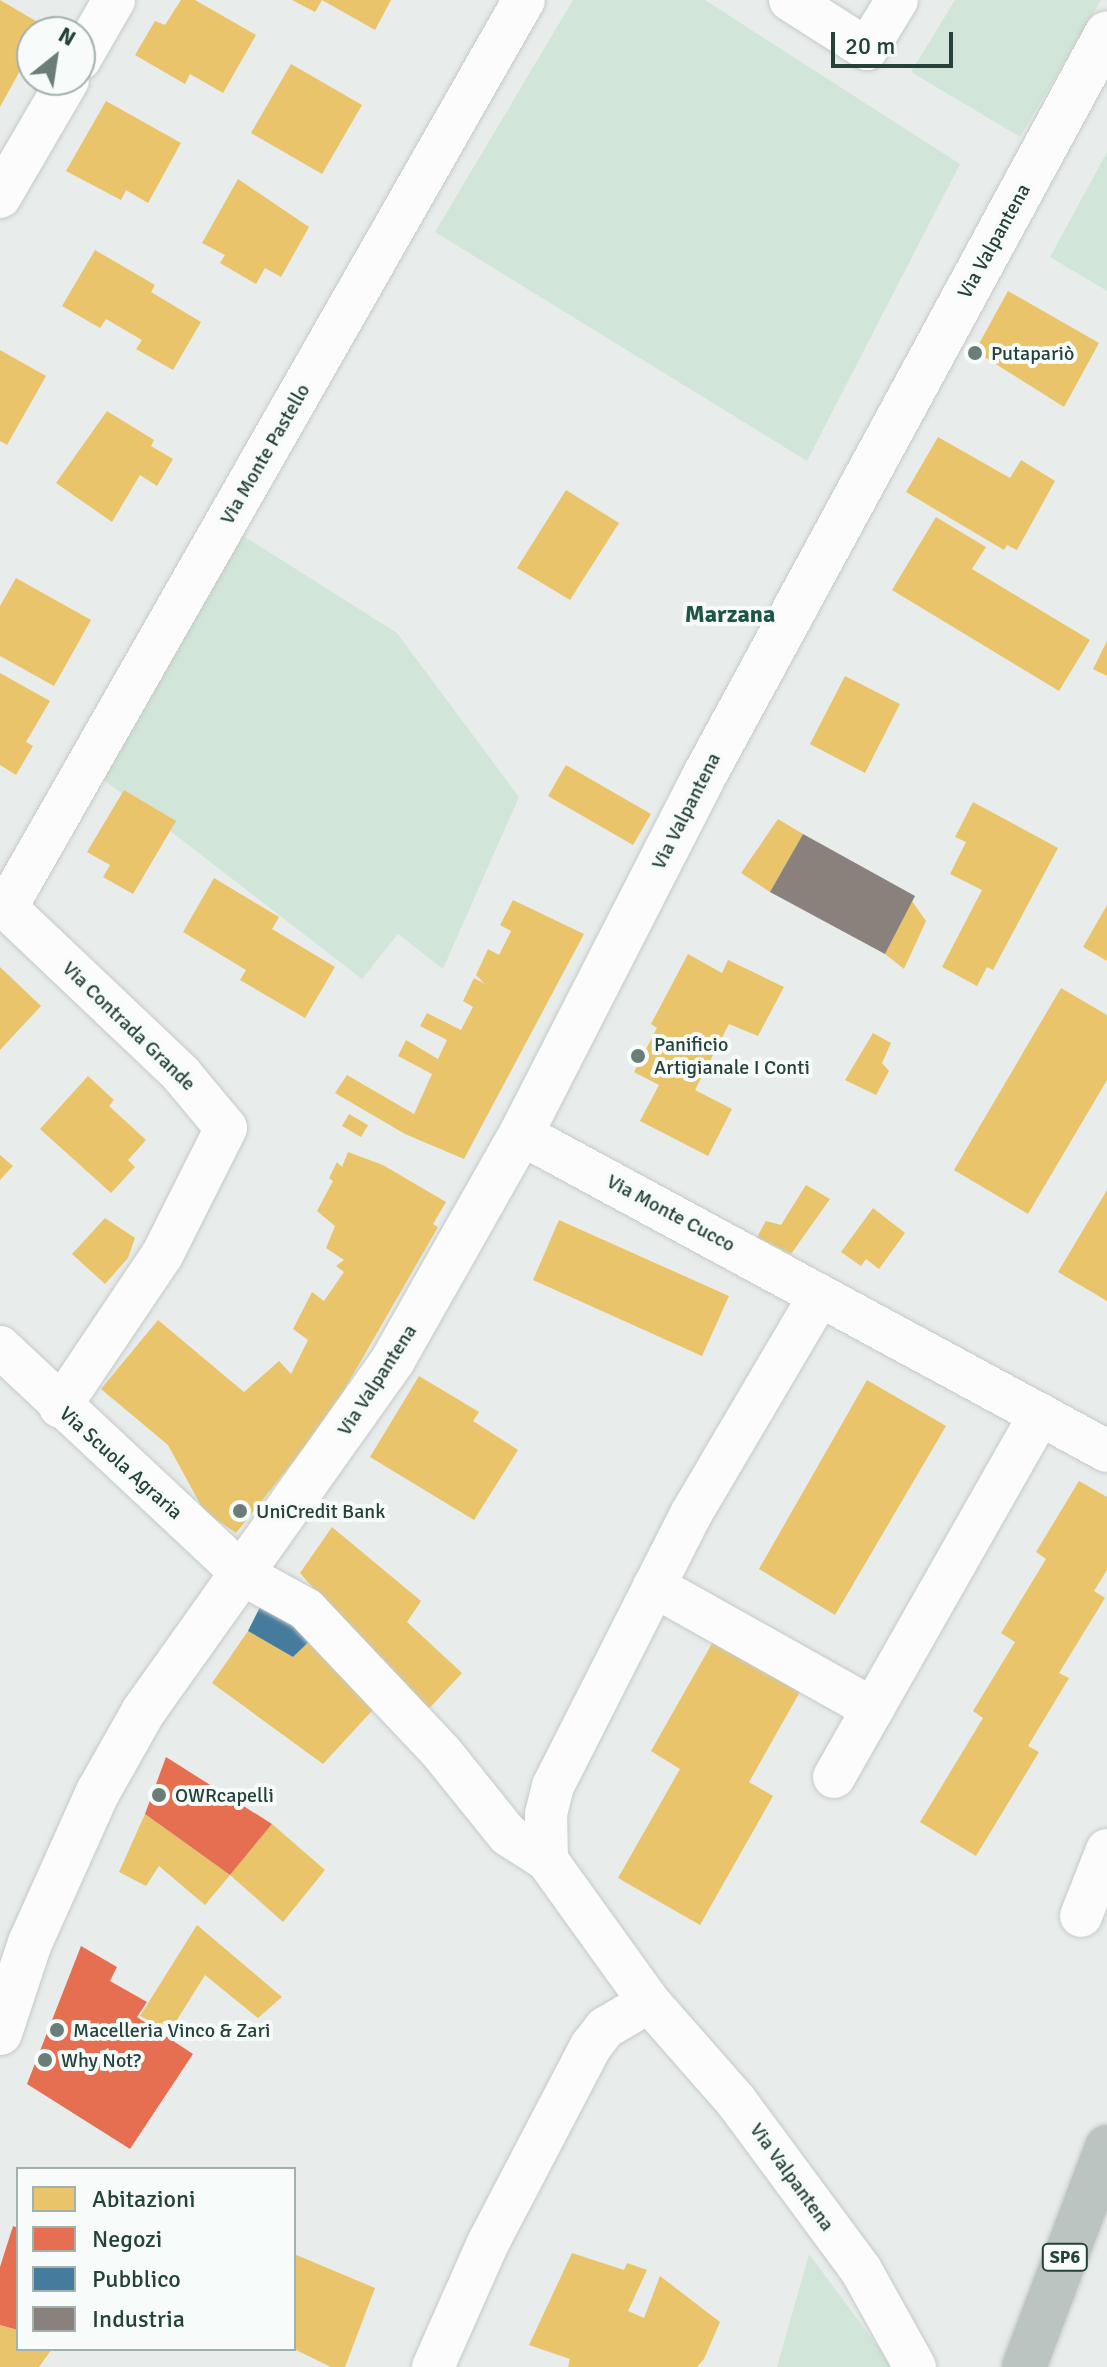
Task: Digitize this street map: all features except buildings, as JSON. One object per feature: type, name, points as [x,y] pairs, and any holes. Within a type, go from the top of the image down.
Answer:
[{"type":"highway","name":"SP6","points":[[1024,2367],[1107,2147]]},
{"type":"street","points":[[96,31],[114,0]]},
{"type":"street","name":"Via Monte Pastello","points":[[3,905],[524,0]]},
{"type":"street","points":[[790,0],[867,49],[897,0]]},
{"type":"street","name":"Via Valpantena","points":[[0,2033],[30,1943],[98,1792],[143,1712],[244,1575],[393,1360],[521,1134],[703,778],[1107,33]]},
{"type":"street","points":[[0,197],[59,96]]},
{"type":"street","name":"Via Contrada Grande","points":[[3,905],[181,1074],[226,1128],[162,1255],[60,1407]]},
{"type":"street","name":"Via Monte Cucco","points":[[521,1134],[1107,1451]]},
{"type":"street","points":[[547,1860],[546,1814],[553,1786],[654,1586],[819,1297]]},
{"type":"street","name":"Via Scuola Agraria","points":[[0,1347],[60,1407],[244,1575]]},
{"type":"street","points":[[834,1777],[1040,1414]]},
{"type":"street","name":"Via Valpantena","points":[[244,1575],[306,1609],[442,1753],[508,1835],[547,1860],[649,2002],[736,2101],[861,2270],[915,2367]]},
{"type":"street","points":[[654,1586],[873,1709]]},
{"type":"street","points":[[1081,1916],[1107,1850]]},
{"type":"street","points":[[433,2367],[488,2243],[591,2046],[605,2028],[649,2002]]},
{"type":"green space","points":[[573,0],[705,0],[960,164],[807,461],[435,232]]},
{"type":"green space","points":[[955,0],[1101,0],[1020,137],[911,72]]},
{"type":"green space","points":[[1107,152],[1107,291],[1050,257]]},
{"type":"green space","points":[[228,526],[397,633],[519,797],[443,969],[398,934],[362,979],[95,773]]},
{"type":"green space","points":[[809,2254],[893,2367],[777,2367]]},
{"type":"place","name":"Putapariò","points":[[975,353]]},
{"type":"place","name":"Panificio Artigianale I Conti","points":[[638,1056]]},
{"type":"place","name":"UniCredit Bank","points":[[240,1511]]},
{"type":"place","name":"OWRcapelli","points":[[159,1795]]},
{"type":"place","name":"Macelleria Vinco & Zari","points":[[57,2030]]},
{"type":"place","name":"Why Not?","points":[[45,2060]]},
{"type":"district","name":"Marzana","points":[[730,615]]}]
